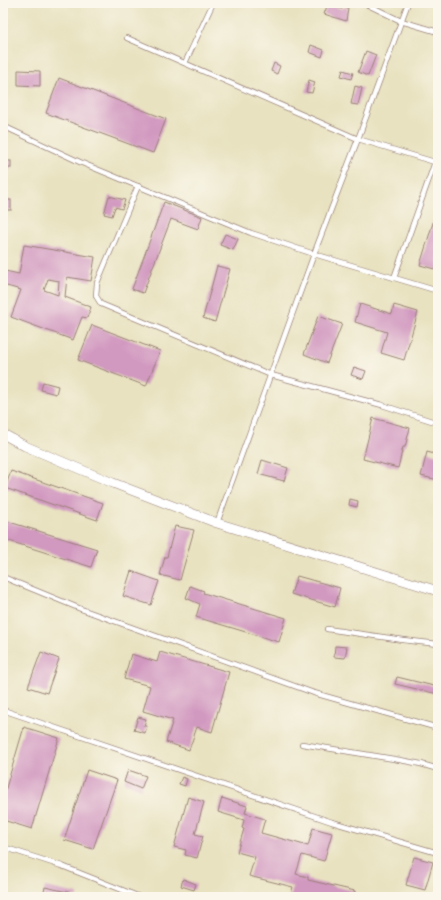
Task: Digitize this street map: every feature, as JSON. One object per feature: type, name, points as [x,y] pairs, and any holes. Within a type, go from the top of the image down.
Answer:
[{"type":"street","points":[[3,434],[25,446],[113,483],[217,523],[438,590]]},
{"type":"lane","points":[[185,63],[213,3]]},
{"type":"lane","points":[[364,3],[401,21],[438,32]]},
{"type":"lane","points":[[217,523],[314,254],[408,3]]},
{"type":"lane","points":[[127,38],[358,138],[436,163],[394,278]]},
{"type":"lane","points":[[3,126],[82,163],[251,232],[314,254],[438,291]]},
{"type":"lane","points":[[138,186],[97,283],[96,296],[101,304],[270,375],[382,405],[438,423]]},
{"type":"lane","points":[[3,577],[81,609],[314,693],[438,728]]},
{"type":"lane","points":[[326,629],[438,644]]},
{"type":"lane","points":[[3,710],[332,822],[438,853]]},
{"type":"lane","points":[[302,744],[407,761],[438,769]]},
{"type":"lane","points":[[3,847],[62,866],[140,897]]},
{"type":"building","points":[[328,4],[342,9],[342,7],[348,8],[346,21],[324,14]]},
{"type":"building","points":[[311,45],[324,50],[322,57],[309,52]]},
{"type":"building","points":[[366,51],[376,55],[368,76],[358,72]]},
{"type":"building","points":[[274,63],[280,66],[277,74],[271,71]]},
{"type":"building","points":[[18,70],[40,71],[40,86],[18,85]]},
{"type":"building","points":[[343,70],[353,73],[351,79],[341,76]]},
{"type":"building","points":[[59,78],[166,119],[153,153],[46,113]]},
{"type":"building","points":[[309,80],[315,82],[312,93],[306,92]]},
{"type":"building","points":[[355,86],[362,88],[358,105],[351,104]]},
{"type":"building","points":[[5,161],[11,161],[11,168],[5,168]]},
{"type":"building","points":[[109,196],[125,200],[122,209],[115,207],[112,216],[104,214]]},
{"type":"building","points":[[3,200],[11,200],[11,210],[3,210]]},
{"type":"building","points":[[164,202],[202,217],[198,229],[171,219],[143,293],[132,289]]},
{"type":"building","points":[[436,213],[438,213],[438,270],[420,265]]},
{"type":"building","points":[[225,234],[238,239],[233,250],[220,245]]},
{"type":"building","points":[[24,245],[95,257],[91,281],[67,277],[65,297],[91,307],[87,318],[82,317],[73,340],[11,317],[21,290],[3,285],[3,277],[5,271],[19,274]],"holes":[[[48,279],[59,281],[58,295],[44,290]]]},
{"type":"building","points":[[217,266],[230,269],[215,322],[203,318]]},
{"type":"building","points":[[360,304],[392,314],[394,305],[418,312],[404,360],[381,353],[387,332],[355,322]]},
{"type":"building","points":[[318,316],[342,324],[327,363],[304,354]]},
{"type":"building","points":[[92,325],[160,351],[146,386],[78,360]]},
{"type":"building","points":[[354,367],[366,371],[363,379],[351,375]]},
{"type":"building","points":[[43,382],[58,386],[56,394],[41,390]]},
{"type":"building","points":[[373,418],[410,428],[405,447],[403,447],[398,468],[363,459]]},
{"type":"building","points":[[427,452],[438,455],[438,480],[421,476]]},
{"type":"building","points":[[262,460],[288,468],[284,481],[258,474]]},
{"type":"building","points":[[11,471],[103,503],[97,520],[5,488]]},
{"type":"building","points":[[350,499],[358,501],[357,507],[349,505]]},
{"type":"building","points":[[6,521],[97,549],[91,567],[3,539],[3,530]]},
{"type":"building","points":[[175,526],[194,530],[180,580],[160,575],[165,557],[167,557]]},
{"type":"building","points":[[131,571],[159,581],[151,605],[123,596]]},
{"type":"building","points":[[297,576],[340,588],[335,607],[291,594]]},
{"type":"building","points":[[190,586],[204,591],[203,593],[286,618],[279,642],[196,617],[200,604],[186,598]]},
{"type":"building","points":[[335,646],[347,647],[345,658],[334,657]]},
{"type":"building","points":[[41,652],[59,659],[47,693],[28,687]]},
{"type":"building","points":[[160,652],[229,672],[212,732],[197,727],[189,750],[166,742],[173,720],[143,711],[150,686],[124,679],[131,654],[157,662]]},
{"type":"building","points":[[397,677],[438,687],[438,694],[395,684]]},
{"type":"building","points":[[138,717],[146,719],[144,726],[147,726],[145,733],[134,730]]},
{"type":"building","points":[[24,727],[59,738],[32,829],[3,820],[3,798]]},
{"type":"building","points":[[87,770],[117,780],[93,849],[64,840]]},
{"type":"building","points":[[128,770],[146,776],[141,789],[124,782]]},
{"type":"building","points":[[182,777],[187,779],[185,786],[179,784]]},
{"type":"building","points":[[188,797],[204,802],[195,834],[203,836],[197,858],[185,855],[186,850],[174,847]]},
{"type":"building","points":[[222,798],[247,806],[245,813],[265,819],[261,833],[308,846],[313,828],[332,833],[324,861],[302,855],[296,874],[308,877],[308,880],[355,891],[354,897],[290,897],[293,887],[249,876],[255,857],[237,852],[244,829],[242,828],[244,820],[218,812]]},
{"type":"building","points":[[414,857],[433,862],[425,890],[406,885]]},
{"type":"building","points":[[183,879],[196,884],[194,890],[181,886]]},
{"type":"building","points":[[45,887],[77,894],[77,897],[43,897]]}]
